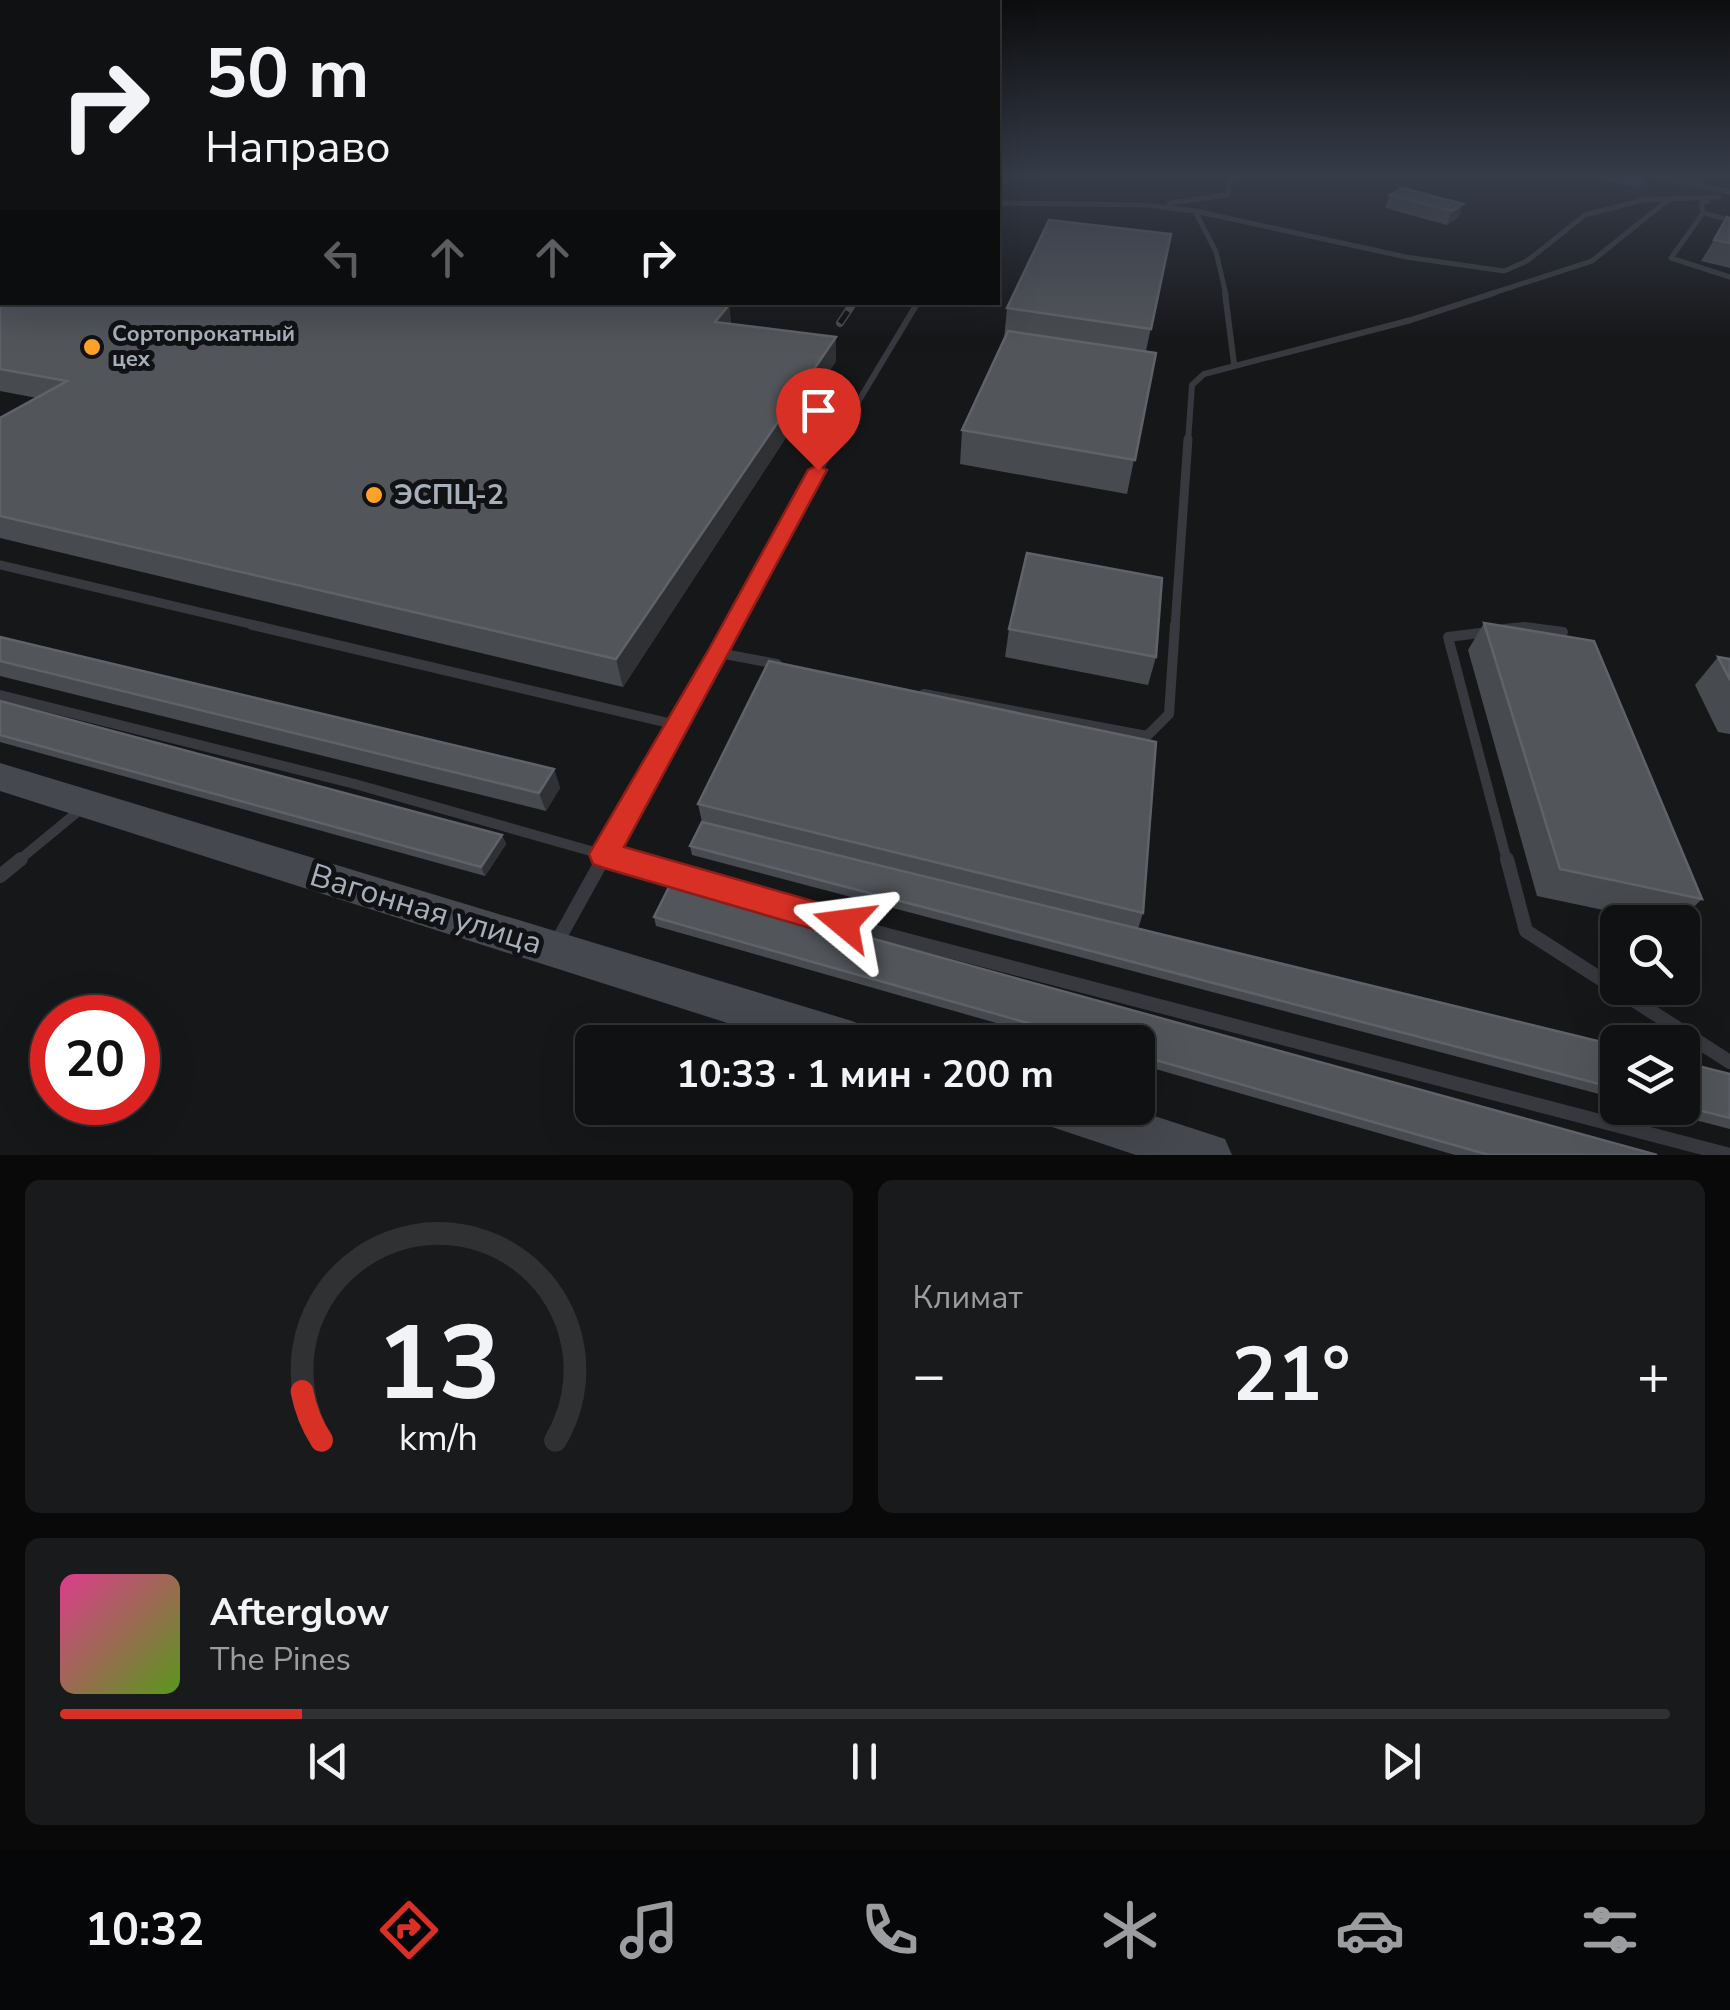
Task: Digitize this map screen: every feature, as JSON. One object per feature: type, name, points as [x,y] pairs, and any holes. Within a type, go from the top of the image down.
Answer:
[{"type":"street","name":"Вагонная улица","points":[[0,777],[798,1025]]},
{"type":"street","points":[[1113,1125],[1210,1155]]},
{"type":"lane","points":[[1206,232],[1224,281],[1234,364]]},
{"type":"lane","points":[[1291,232],[1406,257],[1504,271],[1527,261],[1564,232]]},
{"type":"lane","points":[[911,691],[1147,736],[1169,714],[1192,385],[1204,374],[1234,364],[1411,320],[1592,261],[1628,232]]},
{"type":"lane","points":[[1689,232],[1671,258],[1730,277]]},
{"type":"lane","points":[[553,948],[720,653],[818,470],[916,305]]},
{"type":"lane","points":[[0,565],[677,725]]},
{"type":"lane","points":[[1563,632],[1525,626],[1448,637],[1526,931],[1730,1062]]},
{"type":"lane","points":[[720,653],[796,668]]},
{"type":"lane","points":[[0,695],[374,790],[876,932],[1730,1155]]},
{"type":"lane","points":[[0,876],[88,804]]},
{"type":"building","points":[[1043,232],[1171,234],[1151,329],[1007,308]]},
{"type":"building","points":[[1719,232],[1730,232],[1730,243],[1714,240]]},
{"type":"building","name":"ЭСПЦ-2","points":[[0,305],[729,305],[715,322],[836,337],[616,659],[0,516],[0,418],[67,381],[0,369]]},
{"type":"building","points":[[1008,331],[1156,353],[1135,460],[962,430]]},
{"type":"building","points":[[1027,553],[1162,578],[1156,657],[1009,629]]},
{"type":"building","points":[[1484,623],[1594,641],[1702,899],[1560,869]]},
{"type":"building","points":[[0,637],[554,769],[539,793],[0,661]]},
{"type":"building","points":[[1718,657],[1730,659],[1730,680]]},
{"type":"building","points":[[769,661],[1156,742],[1143,913],[698,804]]},
{"type":"building","points":[[0,701],[502,835],[481,867],[0,735]]},
{"type":"building","points":[[702,822],[1600,1042],[1600,1084],[690,846]]},
{"type":"building","points":[[671,883],[1657,1155],[1489,1155],[1155,1060],[1155,1025],[1035,1025],[654,917]]},
{"type":"building","points":[[1700,1066],[1730,1074],[1730,1118],[1700,1110]]},
{"type":"railway","points":[[840,323],[852,305]]},
{"type":"place","name":"Сортопрокатный цех","points":[[92,347]]},
{"type":"place","name":"ЭСПЦ-2","points":[[374,495]]},
{"type":"route","points":[[818,470],[720,653],[604,854],[844,923]]}]
